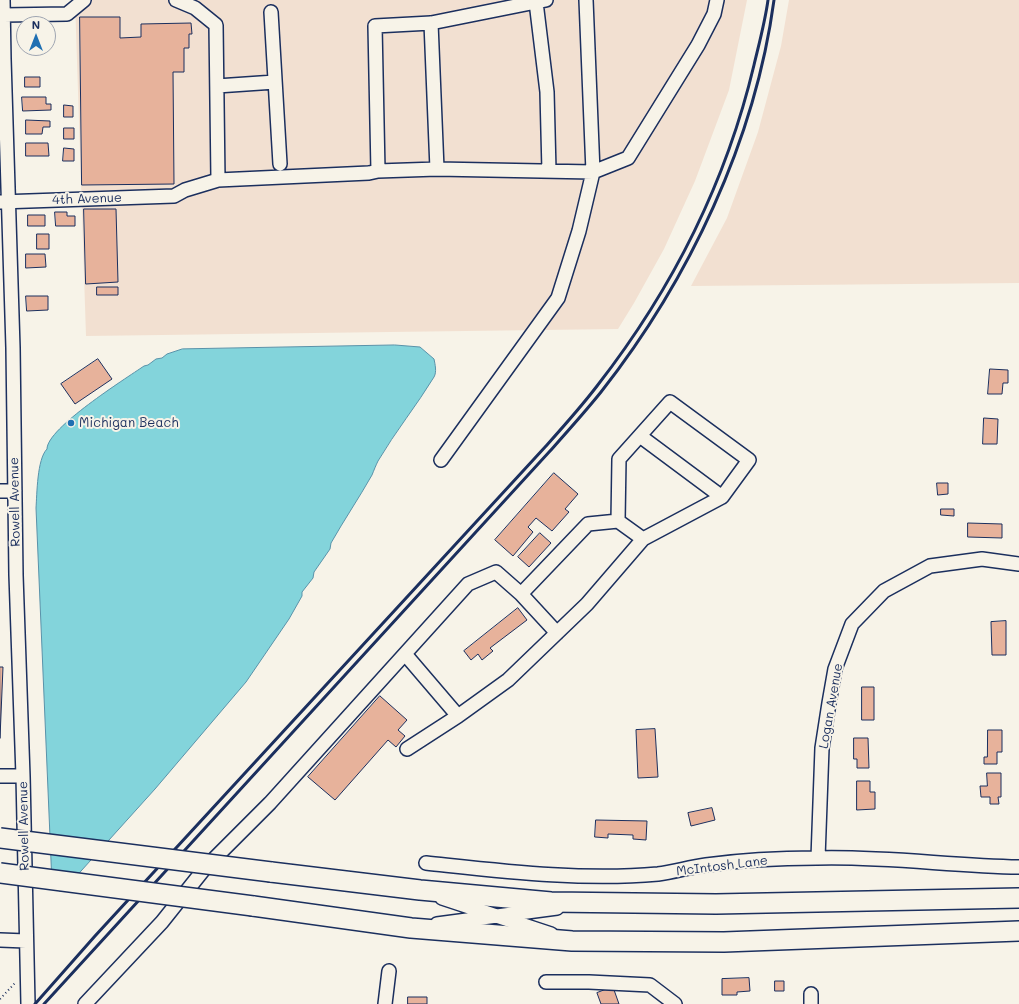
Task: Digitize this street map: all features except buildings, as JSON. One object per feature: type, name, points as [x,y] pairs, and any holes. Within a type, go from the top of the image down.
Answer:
[{"type":"highway","points":[[0,838],[420,890],[551,902],[716,904],[1019,898]]},
{"type":"highway","points":[[0,873],[411,928],[572,941],[724,942],[1019,931]]},
{"type":"street","name":"Rowell Avenue","points":[[3,0],[4,15],[2,59],[6,349],[15,491],[28,1004]]},
{"type":"street","points":[[4,15],[66,14],[84,0]]},
{"type":"street","points":[[176,0],[195,8],[216,25],[218,180],[437,169],[593,172],[628,158],[698,46],[714,14],[717,0]]},
{"type":"street","points":[[441,460],[558,298],[579,231],[593,172],[586,0]]},
{"type":"street","points":[[378,171],[375,26],[431,23],[541,1],[547,92],[549,171]]},
{"type":"street","points":[[271,12],[280,164]]},
{"type":"street","points":[[431,23],[437,169]]},
{"type":"street","points":[[217,86],[275,82]]},
{"type":"street","name":"4th Avenue","points":[[4,202],[174,196],[185,190],[218,180]]},
{"type":"street","points":[[407,749],[458,716],[508,680],[587,604],[642,539],[722,497],[749,460],[670,402],[619,459],[618,521]]},
{"type":"street","points":[[640,436],[722,497]]},
{"type":"street","points":[[0,491],[15,491]]},
{"type":"street","points":[[520,594],[588,524],[618,521],[642,539]]},
{"type":"street","name":"Logan Avenue","points":[[818,858],[822,748],[835,669],[852,624],[884,590],[930,566],[982,559],[1019,564]]},
{"type":"street","points":[[85,1004],[162,922],[205,868],[270,803],[468,584],[496,572],[520,594],[557,633]]},
{"type":"street","points":[[404,654],[458,716]]},
{"type":"street","points":[[0,776],[23,776]]},
{"type":"street","name":"McIntosh Lane","points":[[426,863],[556,874],[606,876],[659,874],[705,865],[750,861],[818,858],[894,860],[978,867],[1019,867]]},
{"type":"street","points":[[420,890],[572,941]]},
{"type":"street","points":[[411,928],[600,902]]},
{"type":"street","points":[[0,940],[26,940]]},
{"type":"street","points":[[385,1004],[389,970]]},
{"type":"street","points":[[546,982],[589,982],[650,985],[675,1004]]},
{"type":"path","points":[[0,999],[16,982],[27,976]]},
{"type":"shaded area","points":[[75,0],[747,0],[729,90],[695,181],[664,249],[618,329],[86,336]]},
{"type":"shaded area","points":[[789,0],[1019,0],[1019,283],[691,286],[727,218],[758,132],[781,46]]},
{"type":"water","points":[[395,345],[420,347],[434,359],[436,368],[435,375],[378,461],[372,475],[331,543],[330,549],[314,572],[313,578],[302,592],[302,596],[289,619],[246,682],[155,789],[63,891],[59,891],[52,884],[36,508],[39,468],[50,440],[59,429],[88,404],[105,392],[156,359],[162,358],[167,354],[182,349]]},
{"type":"railway","points":[[35,1004],[95,936],[546,446],[585,402],[624,350],[672,274],[712,193],[728,152],[742,109],[760,41],[768,0]]},
{"type":"railway","points":[[44,1004],[550,451],[601,392],[633,349],[689,256],[713,207],[734,156],[751,105],[765,53],[774,0]]},
{"type":"place","name":"Michigan Beach","points":[[71,423]]}]
